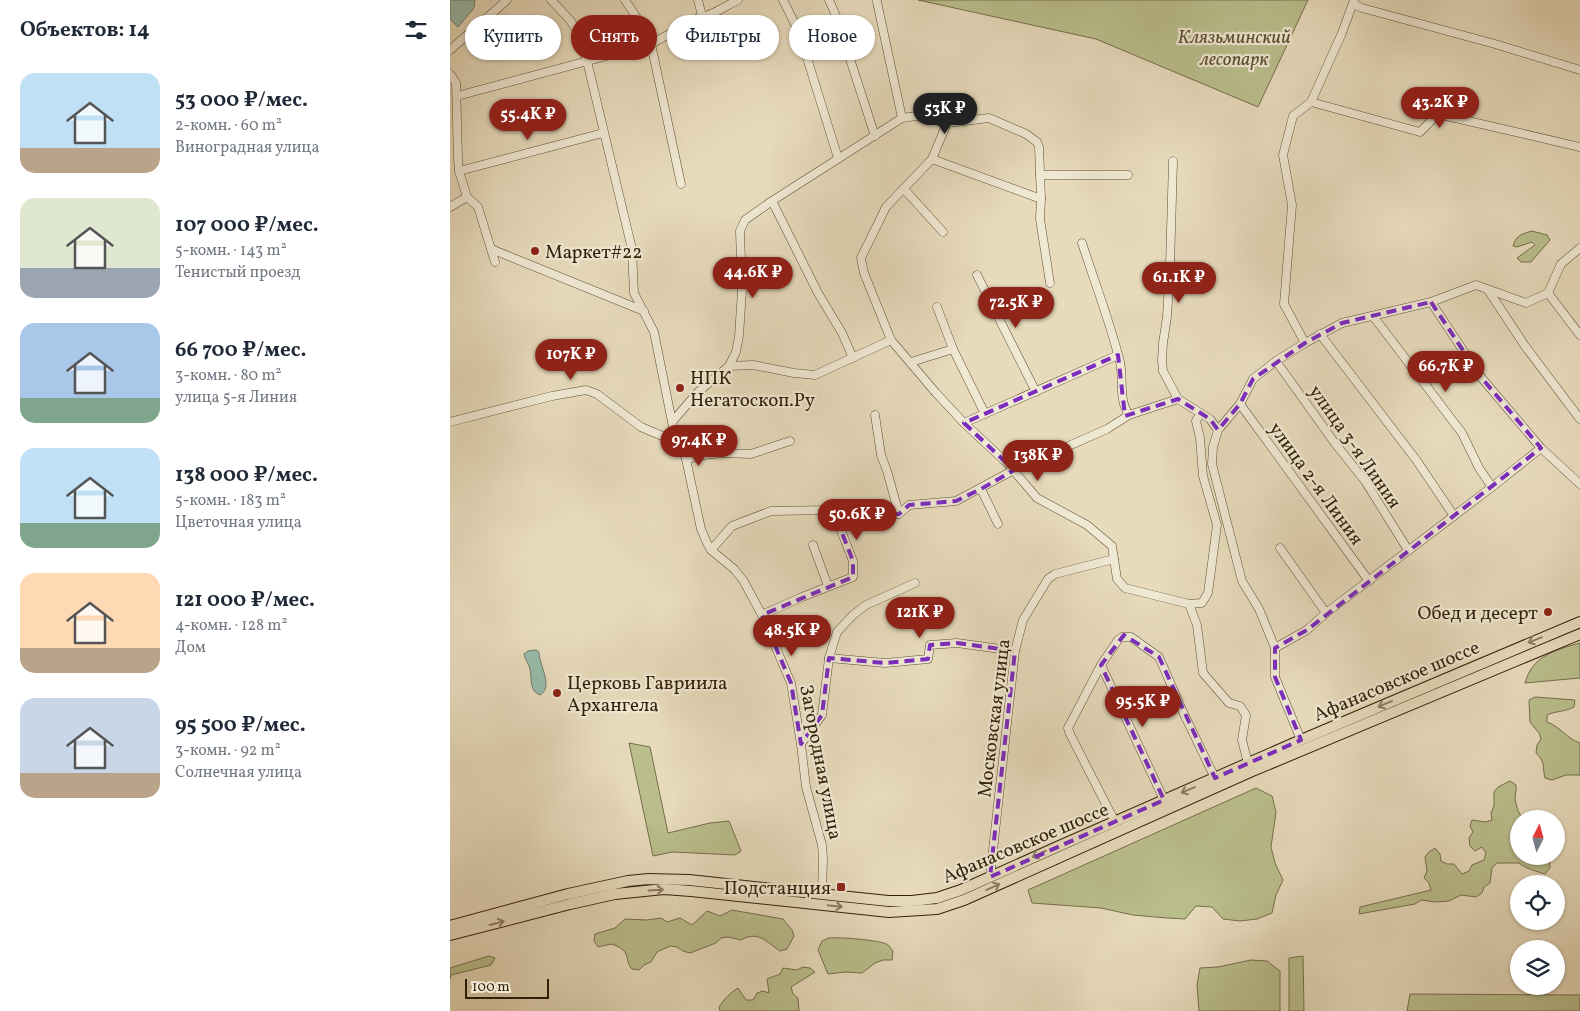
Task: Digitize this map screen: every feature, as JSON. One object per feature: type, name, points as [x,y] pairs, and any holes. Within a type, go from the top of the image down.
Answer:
[{"type":"main road","name":"Афанасовское шоссе","points":[[450,926],[568,894],[628,881],[650,879],[690,880],[888,901],[937,898],[962,890],[1301,740],[1580,622]]},
{"type":"main road","name":"Афанасовское шоссе","points":[[450,935],[615,894],[657,890],[691,891],[888,912],[937,909],[964,900],[1250,772],[1580,634]]},
{"type":"street","points":[[450,50],[507,0]]},
{"type":"street","name":"Загородная улица","points":[[551,0],[571,22]]},
{"type":"street","points":[[625,0],[635,15]]},
{"type":"street","points":[[698,0],[702,15]]},
{"type":"street","points":[[709,15],[738,0]]},
{"type":"street","points":[[783,0],[799,32],[838,158]]},
{"type":"street","points":[[829,0],[836,16],[874,136]]},
{"type":"street","points":[[878,2],[902,118]]},
{"type":"street","points":[[1305,343],[1284,304],[1292,205],[1283,154],[1293,116],[1310,102],[1342,33],[1353,2],[1362,8],[1495,44],[1580,70]]},
{"type":"street","points":[[457,96],[587,60]]},
{"type":"street","name":"Загородная улица","points":[[587,60],[632,249],[634,293],[654,332],[672,422],[686,459],[702,529],[711,550],[734,569],[743,580],[762,615],[791,683],[806,787],[822,845],[822,895]]},
{"type":"street","points":[[654,60],[681,184]]},
{"type":"street","points":[[450,74],[456,83],[460,171],[467,197],[478,207],[496,262]]},
{"type":"street","points":[[1310,102],[1420,132],[1438,114],[1580,147]]},
{"type":"street","points":[[672,422],[697,393],[729,366],[736,352],[740,336],[742,291],[740,231],[745,220],[902,118],[916,116],[947,124],[989,118],[1026,134],[1038,142],[1041,199],[1040,219],[1050,283]]},
{"type":"street","points":[[947,124],[932,159],[886,206],[861,258],[864,273],[891,340],[936,393],[964,423],[1008,464],[1036,498],[1087,525],[1112,546],[1117,579],[1125,588],[1189,604],[1202,603],[1208,593],[1217,525],[1203,476],[1200,438],[1196,420],[1200,414]]},
{"type":"street","points":[[460,171],[603,133]]},
{"type":"street","points":[[932,159],[1041,199]]},
{"type":"street","points":[[1173,161],[1167,316],[1162,343],[1163,372],[1178,399],[1210,420],[1218,430]]},
{"type":"street","points":[[1040,175],[1128,175]]},
{"type":"street","points":[[904,189],[943,232]]},
{"type":"street","points":[[450,208],[467,197]]},
{"type":"street","points":[[772,201],[818,293],[842,333],[853,358]]},
{"type":"street","points":[[1082,243],[1118,355],[1124,408],[1129,415]]},
{"type":"street","points":[[1301,740],[1275,677],[1275,648],[1259,610],[1242,581],[1212,464],[1212,447],[1218,430],[1240,404],[1253,379],[1320,334],[1342,323],[1431,302],[1476,285],[1526,303],[1548,293],[1561,264],[1580,248]]},
{"type":"street","points":[[491,249],[644,311]]},
{"type":"street","points":[[977,275],[1036,392]]},
{"type":"street","points":[[1488,290],[1525,346],[1580,419]]},
{"type":"street","points":[[1548,293],[1580,335]]},
{"type":"street","points":[[1431,302],[1480,376],[1541,448],[1580,484]]},
{"type":"street","points":[[937,307],[953,349],[984,414]]},
{"type":"street","points":[[1373,316],[1462,433],[1479,468],[1492,487]]},
{"type":"street","points":[[1320,334],[1417,461],[1454,516]]},
{"type":"street","points":[[729,366],[753,365],[815,375],[891,340]]},
{"type":"street","points":[[911,362],[953,349]]},
{"type":"street","points":[[964,423],[1118,355]]},
{"type":"street","name":"улица 3-я Линия","points":[[1276,362],[1365,481],[1408,550]]},
{"type":"street","points":[[450,422],[552,396],[586,390],[597,394],[640,427],[679,443]]},
{"type":"street","points":[[711,550],[732,526],[771,511],[833,510],[871,517],[899,514],[909,505],[956,501],[981,489],[1012,470],[1107,429],[1129,415],[1178,399]]},
{"type":"street","name":"улица 2-я Линия","points":[[1240,404],[1369,580]]},
{"type":"street","points":[[875,414],[881,455],[899,514]]},
{"type":"street","points":[[686,459],[722,453],[751,454],[790,441]]},
{"type":"street","points":[[1275,648],[1307,630],[1326,613],[1541,448]]},
{"type":"street","points":[[981,489],[998,524]]},
{"type":"street","points":[[762,615],[853,577],[853,561],[833,510]]},
{"type":"street","points":[[814,545],[828,586]]},
{"type":"street","points":[[1280,548],[1326,613]]},
{"type":"street","name":"Московская улица","points":[[990,877],[1015,651],[1023,620],[1048,579],[1055,574],[1114,559]]},
{"type":"street","points":[[801,744],[822,715],[829,658],[837,632],[853,615],[866,605],[915,583]]},
{"type":"street","points":[[1189,604],[1197,625],[1203,672],[1229,703],[1240,706],[1246,715],[1242,740],[1248,763]]},
{"type":"street","points":[[1115,822],[1068,731],[1069,725],[1101,665],[1122,637],[1131,637],[1158,655],[1215,778]]},
{"type":"street","points":[[829,658],[885,663],[928,659],[930,645],[957,644],[1015,651]]},
{"type":"street","points":[[1101,665],[1164,800]]},
{"type":"highlighted area","points":[[1431,302],[1480,376],[1541,448],[1307,630],[1275,648],[1275,677],[1301,740],[1215,778],[1159,657],[1124,635],[1101,665],[1164,800],[990,877],[1015,651],[957,643],[930,645],[928,659],[885,663],[829,658],[822,715],[801,744],[791,683],[762,615],[853,577],[853,561],[833,510],[871,517],[899,514],[909,505],[956,501],[981,489],[1014,470],[964,423],[1118,355],[1125,416],[1178,399],[1210,419],[1218,430],[1240,404],[1253,379],[1305,343],[1342,323]]},
{"type":"green space","name":"Клязьминский лесопарк","points":[[918,0],[1308,0],[1258,107],[1096,39]]},
{"type":"green space","points":[[1532,231],[1547,235],[1550,240],[1531,262],[1521,262],[1517,258],[1535,245],[1532,242],[1517,247],[1513,246],[1514,242],[1520,235]]},
{"type":"green space","points":[[1580,643],[1580,678],[1525,683],[1528,674],[1539,660],[1562,648]]},
{"type":"green space","points":[[1535,697],[1575,700],[1574,707],[1547,715],[1547,722],[1580,743],[1580,775],[1566,775],[1552,780],[1545,778],[1542,762],[1536,753],[1537,745],[1541,739],[1539,733],[1530,722],[1529,700]]},
{"type":"green space","points":[[629,743],[650,747],[668,833],[710,823],[729,821],[741,851],[735,855],[673,852],[653,856]]},
{"type":"green space","points":[[1510,781],[1516,785],[1515,798],[1518,810],[1510,810],[1510,863],[1497,863],[1492,868],[1490,883],[1484,887],[1482,893],[1476,897],[1461,895],[1449,901],[1421,900],[1415,904],[1359,914],[1360,907],[1431,890],[1429,883],[1424,878],[1427,871],[1425,857],[1435,848],[1440,854],[1441,861],[1447,864],[1454,864],[1462,874],[1469,871],[1472,865],[1484,860],[1486,853],[1482,847],[1475,851],[1470,846],[1469,838],[1473,832],[1470,826],[1472,820],[1486,822],[1492,820],[1494,792],[1498,787]]},
{"type":"green space","points":[[1256,788],[1272,796],[1276,812],[1271,847],[1275,863],[1283,880],[1276,895],[1272,913],[1257,919],[1240,921],[1223,919],[1212,907],[1196,906],[1185,919],[1133,915],[1101,908],[1032,903],[1028,890]]},
{"type":"green space","points":[[1523,865],[1550,865],[1550,868],[1545,874]]},
{"type":"green space","points":[[732,910],[783,919],[792,930],[794,936],[787,949],[780,951],[758,937],[747,937],[741,940],[728,937],[721,938],[716,943],[690,953],[670,946],[657,952],[651,962],[639,970],[632,969],[625,952],[620,948],[611,944],[598,947],[594,941],[595,934],[615,928],[625,919],[647,920],[661,918],[667,922],[680,918],[692,925],[707,911],[720,916]]},
{"type":"green space","points":[[829,938],[860,939],[884,943],[889,945],[893,951],[892,960],[883,960],[875,963],[862,973],[828,974],[818,950],[822,941]]},
{"type":"green space","points":[[489,956],[495,958],[491,965],[451,975],[450,979],[450,968]]},
{"type":"green space","points":[[1303,956],[1304,1011],[1289,1011],[1289,958]]},
{"type":"green space","points":[[1251,960],[1267,961],[1280,971],[1280,1011],[1199,1011],[1197,985],[1200,968],[1218,967]]},
{"type":"green space","points":[[803,967],[810,968],[815,972],[791,987],[793,994],[798,998],[799,1011],[720,1011],[719,1007],[723,1001],[738,988],[746,1000],[753,1000],[757,993],[763,991],[769,993],[767,979],[780,974],[783,968],[797,970]]},
{"type":"green space","points":[[1410,994],[1580,995],[1580,1011],[1407,1011]]},
{"type":"shaded area","points":[[450,0],[475,0],[474,8],[468,15],[465,15],[465,19],[458,27],[450,19]]},
{"type":"shaded area","points":[[536,650],[539,652],[546,681],[546,687],[540,695],[534,691],[530,669],[524,654],[528,651]]},
{"type":"place","name":"Маркет#22","points":[[535,251]]},
{"type":"place","name":"НПК Негатоскоп.Ру","points":[[680,388]]},
{"type":"place","name":"Обед и десерт","points":[[1548,612]]},
{"type":"place","name":"Церковь Гавриила Архангела","points":[[557,693]]},
{"type":"place","name":"Подстанция","points":[[841,887]]}]
